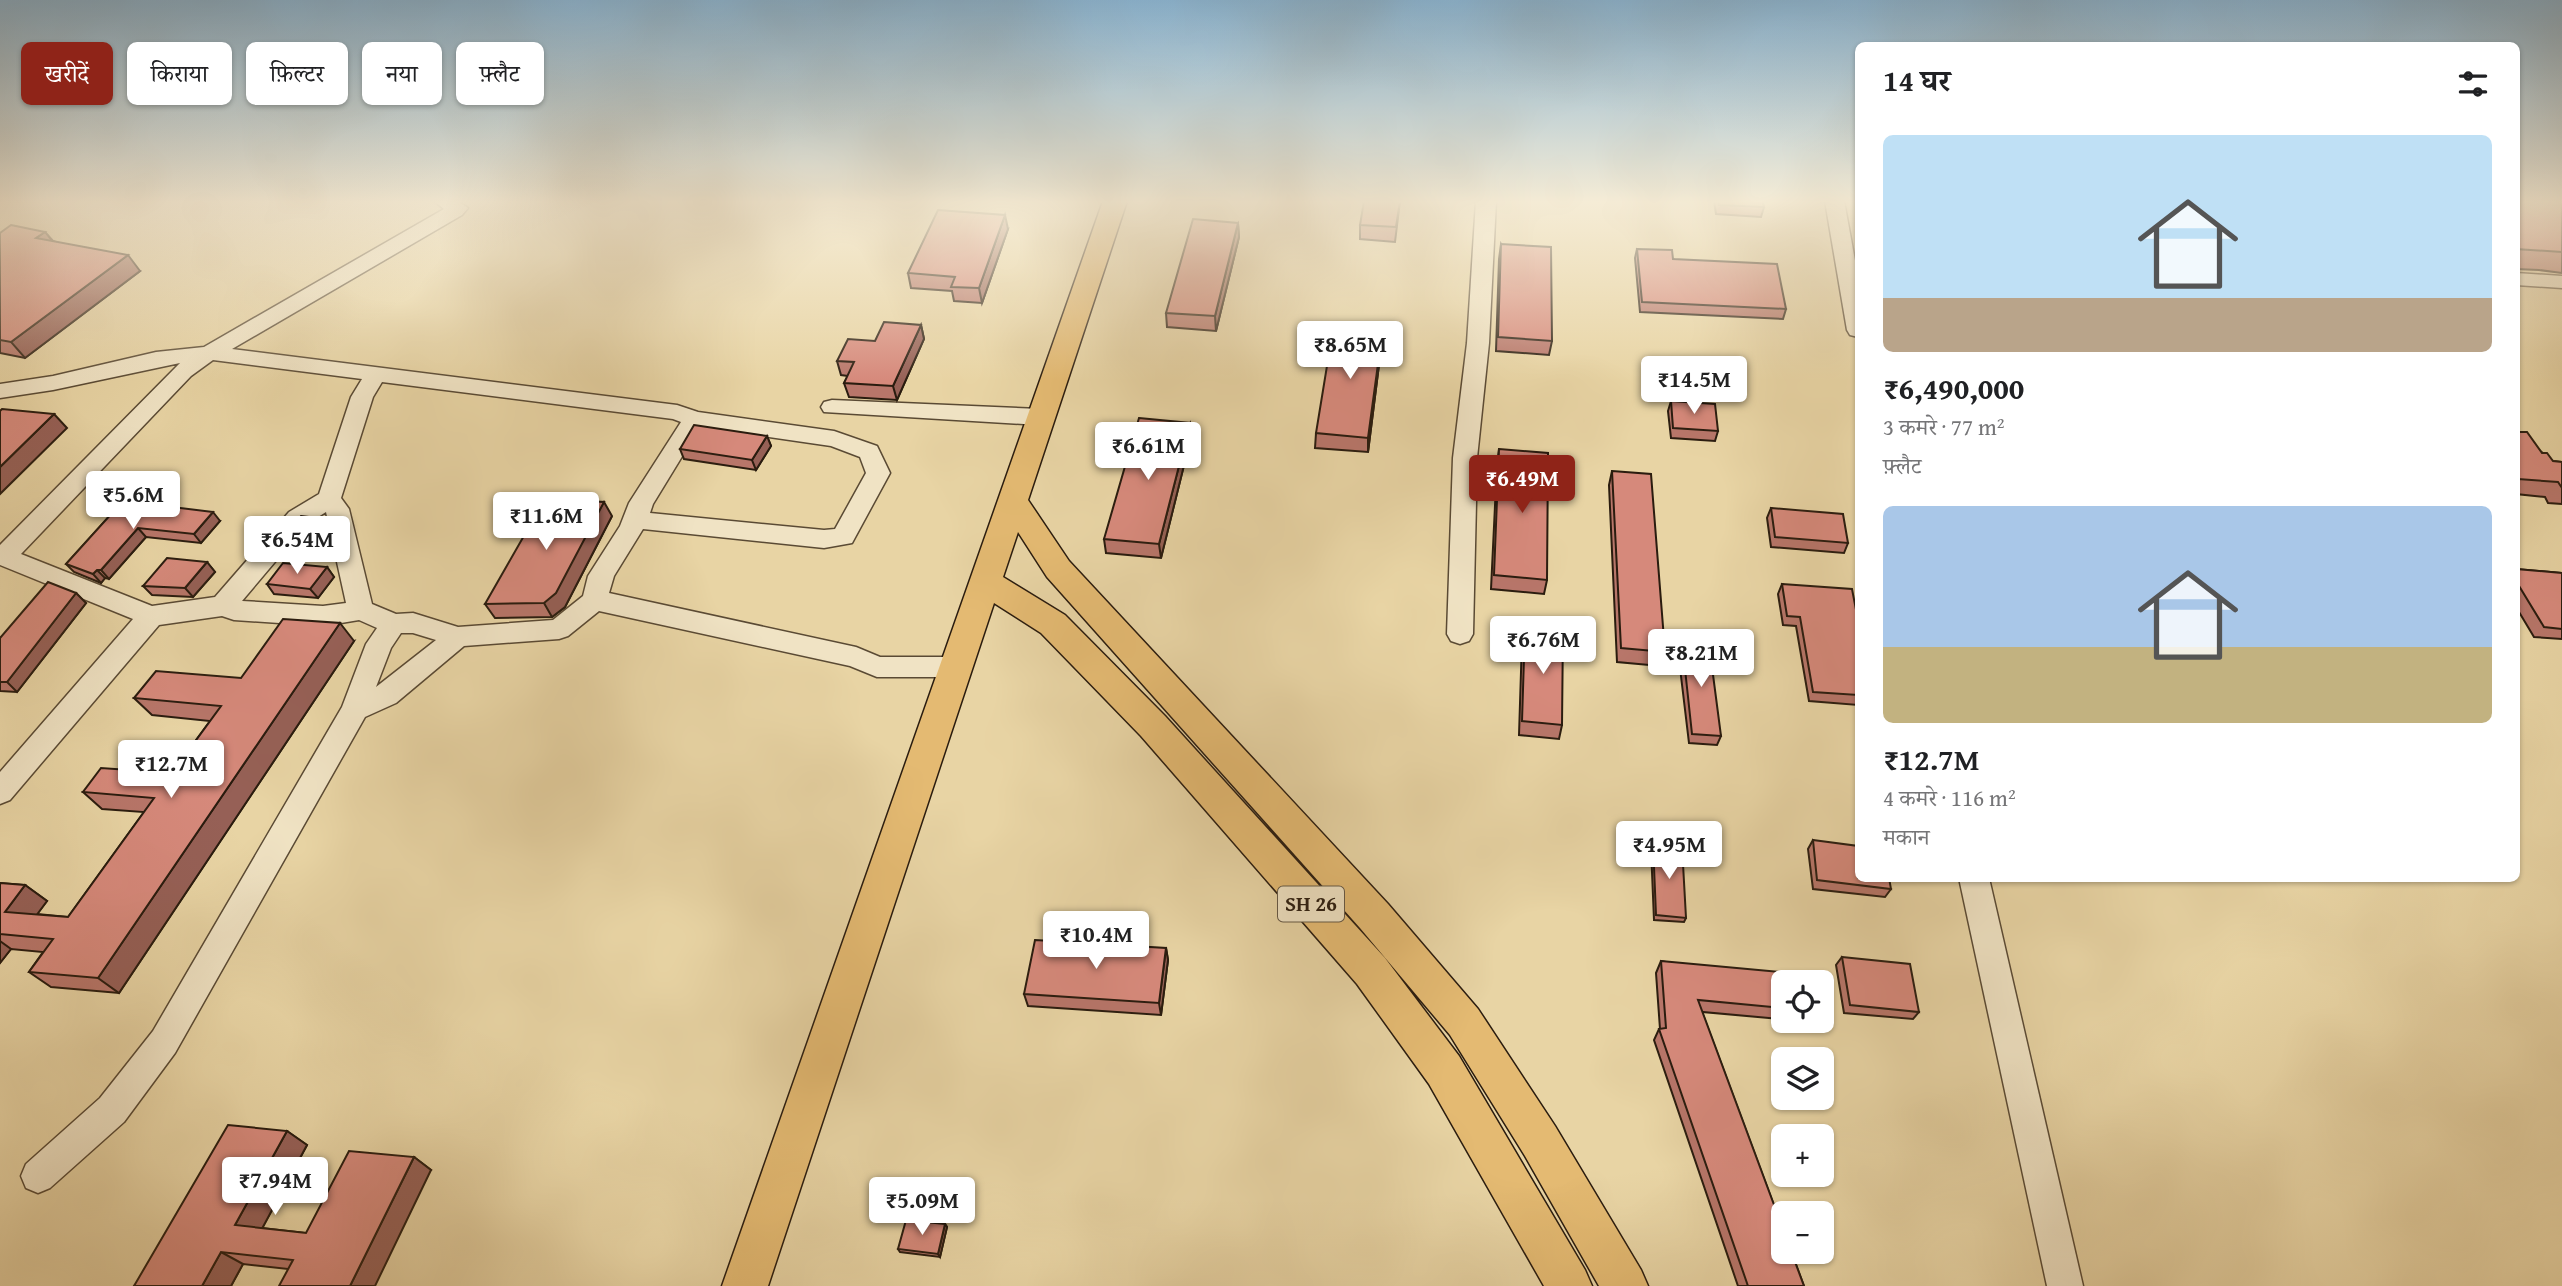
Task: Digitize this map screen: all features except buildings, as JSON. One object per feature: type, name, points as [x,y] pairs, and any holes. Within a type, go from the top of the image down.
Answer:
[{"type":"main road","points":[[745,1286],[1094,261]]},
{"type":"main road","points":[[1012,499],[1058,569],[1374,916],[1464,1022],[1540,1141],[1625,1286]]},
{"type":"main road","name":"SH 26","points":[[985,581],[1053,624],[1153,726],[1371,971],[1444,1070],[1569,1286]]},
{"type":"street","points":[[368,261],[209,353],[183,371],[2,556],[151,616],[223,606],[234,610],[323,616],[361,610],[394,624],[413,623],[458,637],[559,629],[595,600]]},
{"type":"street","points":[[1460,634],[1465,458],[1478,343],[1483,261]]},
{"type":"street","points":[[1845,261],[1855,314]]},
{"type":"street","points":[[2520,279],[2562,282]]},
{"type":"street","points":[[0,391],[27,388],[181,354],[209,353],[677,412],[694,419],[834,439],[869,452],[878,473],[843,537],[824,539],[638,520]]},
{"type":"street","points":[[223,606],[298,518],[329,499],[362,397],[377,373]]},
{"type":"street","points":[[832,407],[1040,417]]},
{"type":"street","points":[[595,600],[595,586],[638,520],[641,503],[694,419]]},
{"type":"street","points":[[329,499],[337,509],[361,610]]},
{"type":"street","points":[[595,600],[856,657],[877,667],[956,667]]},
{"type":"street","points":[[0,792],[151,616]]},
{"type":"street","points":[[38,1176],[113,1110],[164,1042],[355,709],[379,645],[394,624]]},
{"type":"street","points":[[355,709],[386,695],[458,637]]},
{"type":"street","points":[[1976,882],[2065,1286]]}]
